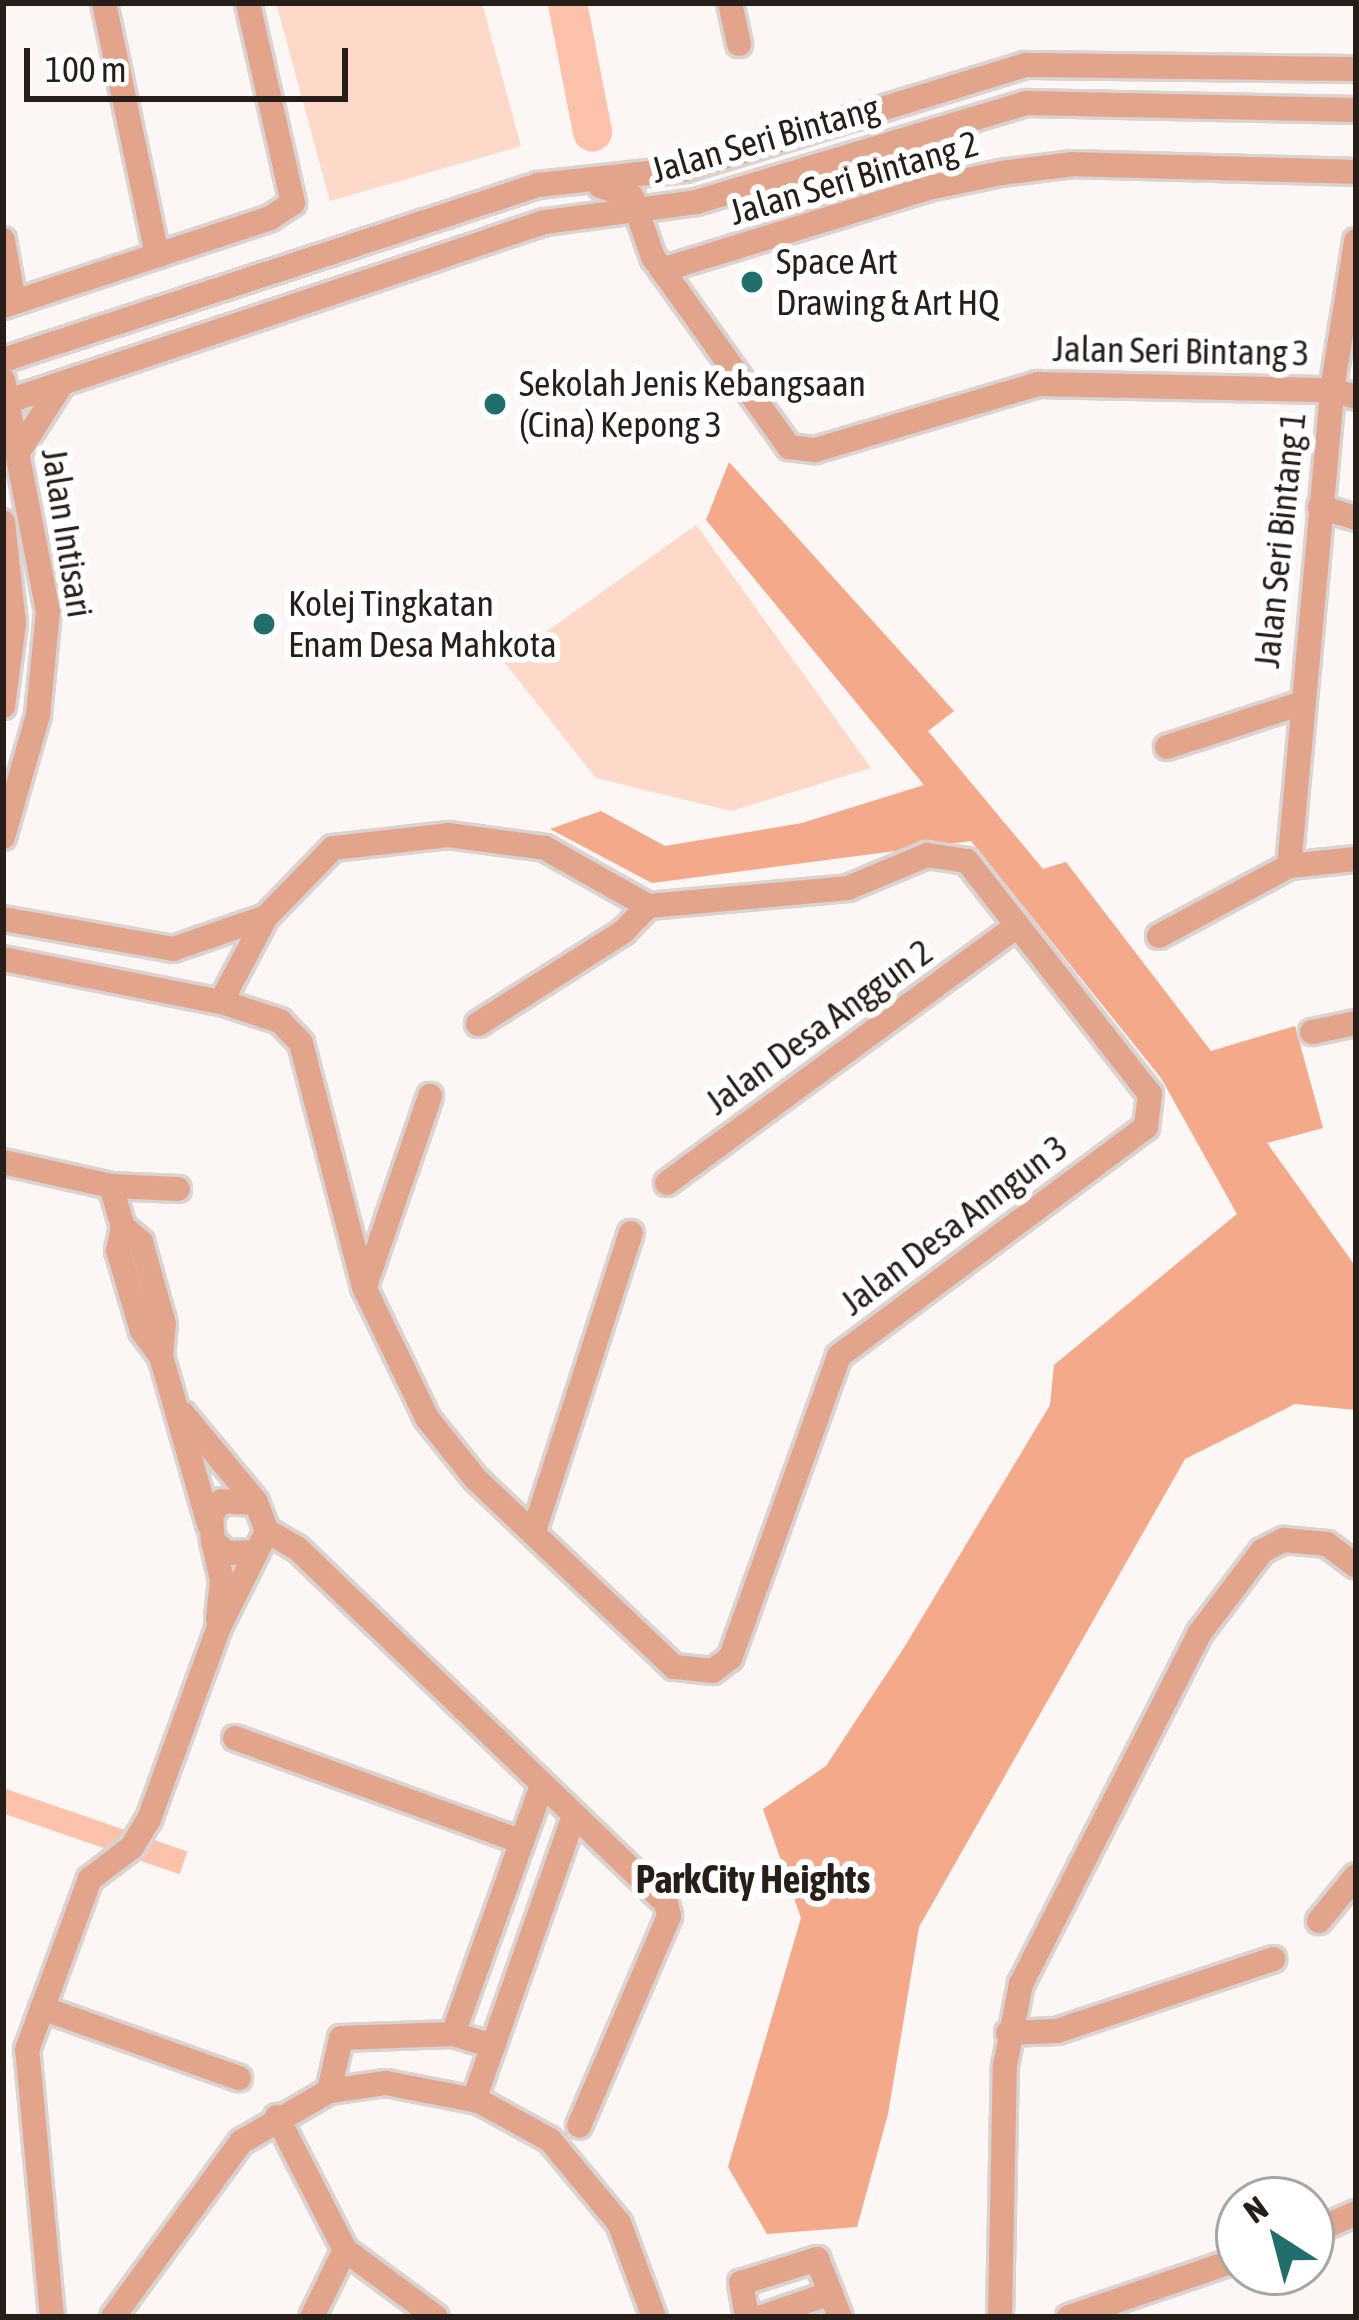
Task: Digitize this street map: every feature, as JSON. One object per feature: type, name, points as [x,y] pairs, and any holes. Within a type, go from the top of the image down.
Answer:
[{"type":"street","points":[[104,3],[157,255]]},
{"type":"street","points":[[3,240],[9,304],[270,218],[293,202],[248,3]]},
{"type":"street","points":[[730,3],[739,44]]},
{"type":"street","name":"Jalan Seri Bintang","points":[[3,360],[538,185],[685,169],[1025,65],[1356,69]]},
{"type":"street","name":"Jalan Seri Bintang","points":[[5,395],[62,385],[545,222],[639,213],[1027,103],[1356,110]]},
{"type":"street","name":"Jalan Seri Bintang 2","points":[[662,270],[1001,173],[1072,164],[1356,172]]},
{"type":"street","points":[[574,182],[621,189],[639,213]]},
{"type":"street","name":"Jalan Seri Bintang 3","points":[[639,213],[662,270],[789,447],[814,450],[1038,384],[1344,393]]},
{"type":"street","name":"Jalan Seri Bintang 1","points":[[1289,866],[1299,704],[1320,507],[1344,393],[1356,241]]},
{"type":"street","points":[[19,452],[62,385]]},
{"type":"street","name":"Jalan Intisari","points":[[3,837],[25,771],[47,646],[39,544],[5,395]]},
{"type":"street","points":[[1320,507],[1356,518]]},
{"type":"street","name":"Jalan Intisari","points":[[3,522],[14,624],[3,706]]},
{"type":"street","name":"Jalan Seri Bintang 1","points":[[1167,747],[1299,704]]},
{"type":"street","points":[[221,1002],[266,916],[333,848],[448,835],[545,848],[648,906],[848,888],[927,855],[967,861],[1014,928]]},
{"type":"street","points":[[1160,936],[1289,866],[1356,859]]},
{"type":"street","points":[[478,1024],[623,932],[648,906]]},
{"type":"street","points":[[3,919],[173,949],[266,916]]},
{"type":"street","name":"Jalan Desa Anggun 2","points":[[667,1183],[1014,928]]},
{"type":"street","name":"Jalan Desa Anngun 3","points":[[535,1528],[674,1667],[712,1671],[730,1658],[839,1356],[1146,1127],[1152,1112],[1150,1094],[1122,1053],[1014,928]]},
{"type":"street","points":[[76,975],[84,936]]},
{"type":"street","points":[[3,959],[261,1011],[301,1042],[364,1288],[427,1418],[475,1478],[535,1528],[632,1233]]},
{"type":"street","points":[[1312,1032],[1356,1023]]},
{"type":"street","points":[[364,1288],[430,1096]]},
{"type":"street","points":[[3,1162],[111,1186],[178,1189]]},
{"type":"street","points":[[111,1186],[123,1227],[141,1242],[164,1324],[161,1356],[222,1580],[219,1627]]},
{"type":"street","points":[[52,2317],[27,2050],[90,1879],[132,1847],[149,1819],[219,1627],[260,1541],[256,1503],[199,1442],[173,1396]]},
{"type":"street","points":[[212,1533],[223,1502],[256,1503]]},
{"type":"street","points":[[212,1533],[227,1553],[260,1541],[297,1548],[656,1891],[669,1916],[579,2126]]},
{"type":"street","points":[[1000,2317],[1008,2033],[1021,1984],[1199,1634],[1272,1544],[1327,1544],[1356,1566]]},
{"type":"street","points":[[235,1738],[521,1842]]},
{"type":"street","points":[[453,2034],[542,1786]]},
{"type":"street","points":[[474,2100],[574,1816]]},
{"type":"street","points":[[1319,1921],[1356,1876]]},
{"type":"street","points":[[1008,2033],[1057,2031],[1273,1959]]},
{"type":"street","points":[[477,1975],[513,1988]]},
{"type":"street","points":[[41,2008],[239,2078]]},
{"type":"street","points":[[329,2091],[341,2038],[453,2034],[493,2046]]},
{"type":"street","points":[[113,2317],[230,2155],[278,2117],[329,2091],[416,2084],[474,2100],[518,2120],[573,2162],[628,2240],[654,2317]]},
{"type":"street","points":[[278,2117],[345,2250],[436,2317]]},
{"type":"street","points":[[312,2317],[345,2250]]},
{"type":"street","points":[[747,2317],[738,2286],[817,2259],[836,2305],[787,2308],[762,2317]]},
{"type":"street","points":[[1070,2317],[1215,2267]]},
{"type":"street","points":[[776,2273],[787,2308]]},
{"type":"shaded area","points":[[276,3],[482,3],[521,146],[330,201]]},
{"type":"shaded area","points":[[729,462],[954,711],[928,731],[1043,869],[1066,862],[1211,1051],[1295,1026],[1323,1128],[1267,1143],[1356,1267],[1356,1410],[1295,1404],[1185,1459],[919,1927],[888,2114],[857,2227],[767,2234],[728,2167],[801,1918],[763,1809],[826,1766],[905,1646],[1050,1405],[1054,1365],[1237,1214],[1161,1078],[971,841],[652,883],[550,829],[601,811],[665,846],[802,823],[924,785],[706,520]]},
{"type":"shaded area","points":[[696,525],[871,768],[731,811],[596,778],[504,662]]},
{"type":"shaded area","points":[[3,1788],[187,1851],[180,1874],[3,1813]]},
{"type":"waterway","points":[[567,3],[592,132]]},
{"type":"place","name":"Space Art Drawing & Art HQ","points":[[752,282]]},
{"type":"place","name":"Sekolah Jenis Kebangsaan (Cina) Kepong 3","points":[[495,404]]},
{"type":"place","name":"Kolej Tingkatan Enam Desa Mahkota","points":[[264,624]]},
{"type":"district","name":"ParkCity Heights","points":[[753,1879]]}]
